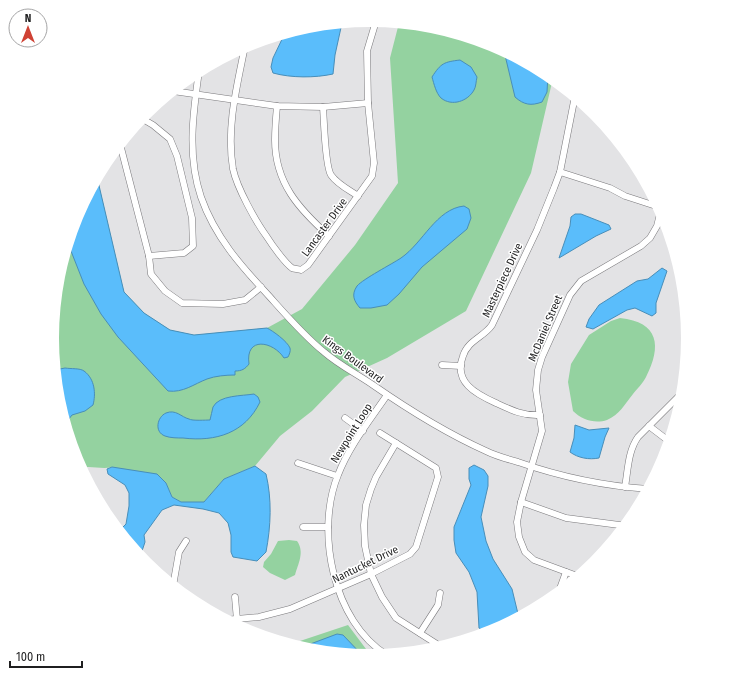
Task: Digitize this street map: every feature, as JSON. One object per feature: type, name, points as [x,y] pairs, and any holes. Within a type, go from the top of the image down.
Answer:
[{"type":"street","name":"Lancaster Drive","points":[[243,54],[234,99],[230,143],[234,171],[242,194],[258,225],[273,247],[292,268],[301,270],[308,265],[372,176],[374,163],[368,103],[367,51],[374,27]]},
{"type":"street","name":"Kings Boulevard","points":[[198,79],[192,135],[193,159],[202,198],[218,235],[232,256],[261,288],[325,353],[387,395],[456,437],[488,452],[562,476],[625,487],[643,489]]},
{"type":"street","points":[[180,92],[277,106],[323,107],[368,103]]},
{"type":"street","name":"Masterpiece Drive","points":[[461,366],[463,355],[468,346],[486,332],[495,321],[537,230],[560,172],[574,102]]},
{"type":"street","points":[[277,106],[275,140],[278,167],[288,192],[308,217],[329,236]]},
{"type":"street","points":[[323,107],[327,164],[330,173],[336,181],[358,196]]},
{"type":"street","points":[[147,121],[154,125],[170,139],[177,156],[192,218],[193,246],[184,253],[149,256]]},
{"type":"street","points":[[122,151],[149,256],[151,274],[165,291],[182,303],[223,304],[245,300],[261,288]]},
{"type":"street","points":[[560,172],[651,203]]},
{"type":"street","name":"McDaniel Street","points":[[574,575],[534,560],[525,552],[519,537],[517,522],[521,502],[542,431],[536,390],[538,370],[544,352],[570,295],[582,281],[641,246],[650,238],[658,219]]},
{"type":"street","points":[[442,365],[461,366],[465,382],[476,394],[521,414],[540,415]]},
{"type":"street","name":"Newpoint Loop","points":[[379,650],[368,641],[357,627],[338,588],[331,563],[328,527],[331,495],[345,458],[387,395]]},
{"type":"street","points":[[625,487],[632,444],[676,399]]},
{"type":"street","points":[[345,418],[363,430]]},
{"type":"street","points":[[649,426],[665,438]]},
{"type":"street","name":"Nantucket Drive","points":[[237,620],[290,610],[371,574],[410,554],[416,547],[438,477],[436,468],[380,433]]},
{"type":"street","points":[[396,443],[370,489],[366,505],[364,525],[365,546],[371,574],[382,597],[396,618],[435,643]]},
{"type":"street","points":[[298,463],[337,476]]},
{"type":"street","points":[[521,502],[566,518],[620,525]]},
{"type":"street","points":[[303,527],[328,527]]},
{"type":"street","points":[[174,580],[179,552],[186,540]]},
{"type":"street","points":[[561,585],[566,572]]},
{"type":"street","points":[[420,633],[438,605],[440,593]]},
{"type":"street","points":[[235,597],[237,620]]},
{"type":"green space","points":[[398,29],[431,33],[490,51],[508,59],[551,85],[531,173],[466,311],[387,358],[345,377],[312,411],[280,436],[255,466],[224,479],[204,502],[181,502],[172,497],[166,483],[112,467],[87,467],[76,439],[65,399],[59,338],[62,298],[70,258],[83,219],[99,186],[124,292],[144,313],[170,330],[194,335],[267,328],[302,309],[355,245],[398,183],[390,58]]},
{"type":"green space","points":[[620,318],[633,320],[650,330],[654,337],[655,346],[651,366],[646,377],[622,409],[615,415],[607,420],[598,422],[585,419],[573,411],[568,382],[571,364],[589,335],[611,321]]},
{"type":"green space","points":[[278,541],[297,541],[301,554],[295,575],[285,580],[270,573],[263,567],[264,562],[271,554]]},
{"type":"green space","points":[[348,625],[367,650],[330,647],[299,641]]},
{"type":"water","points":[[341,29],[335,55],[333,74],[303,77],[273,73],[271,67],[273,58],[281,41],[310,33]]},
{"type":"water","points":[[506,58],[548,82],[547,92],[542,102],[528,104],[521,102],[515,97]]},
{"type":"water","points":[[460,60],[471,67],[477,77],[476,86],[471,94],[464,100],[459,102],[445,101],[439,96],[432,77],[443,64]]},
{"type":"water","points":[[99,186],[124,292],[144,313],[170,330],[194,335],[267,328],[280,336],[286,342],[290,348],[290,353],[288,357],[284,358],[279,352],[267,345],[255,345],[251,349],[249,355],[249,364],[240,371],[235,371],[235,375],[213,377],[179,391],[168,391],[118,337],[101,314],[84,284],[72,253],[83,219]]},
{"type":"water","points":[[464,206],[469,209],[471,218],[467,229],[422,267],[399,294],[387,305],[371,308],[360,308],[354,298],[354,292],[360,283],[409,252],[445,213],[454,208]]},
{"type":"water","points":[[575,214],[581,214],[609,225],[611,229],[559,258],[570,226],[571,217]]},
{"type":"water","points":[[662,268],[667,271],[656,303],[656,313],[652,316],[635,308],[627,310],[593,329],[586,327],[589,319],[599,305],[637,281],[648,279]]},
{"type":"water","points":[[61,369],[80,369],[84,371],[88,374],[94,387],[93,405],[85,411],[72,415],[70,418],[65,399]]},
{"type":"water","points":[[254,394],[258,397],[260,402],[254,413],[238,428],[218,437],[195,439],[169,437],[165,436],[159,431],[158,424],[160,418],[166,413],[173,412],[193,420],[210,420],[213,407],[220,400]]},
{"type":"water","points":[[575,425],[589,430],[609,428],[599,458],[584,458],[576,456],[570,452],[574,438]]},
{"type":"water","points":[[474,465],[484,470],[488,476],[488,486],[481,517],[486,541],[493,559],[512,589],[518,613],[481,629],[479,628],[477,592],[469,572],[456,553],[454,540],[454,527],[471,485],[469,479],[469,468]]},
{"type":"water","points":[[255,466],[266,474],[270,503],[269,532],[266,552],[257,561],[233,557],[231,552],[231,535],[228,523],[219,513],[174,505],[162,510],[144,535],[145,542],[142,551],[123,527],[126,524],[129,506],[129,493],[125,485],[108,474],[107,469],[112,467],[157,474],[166,483],[172,497],[181,502],[204,502],[224,479]]},
{"type":"water","points":[[337,634],[343,635],[357,649],[330,647],[310,644]]}]
